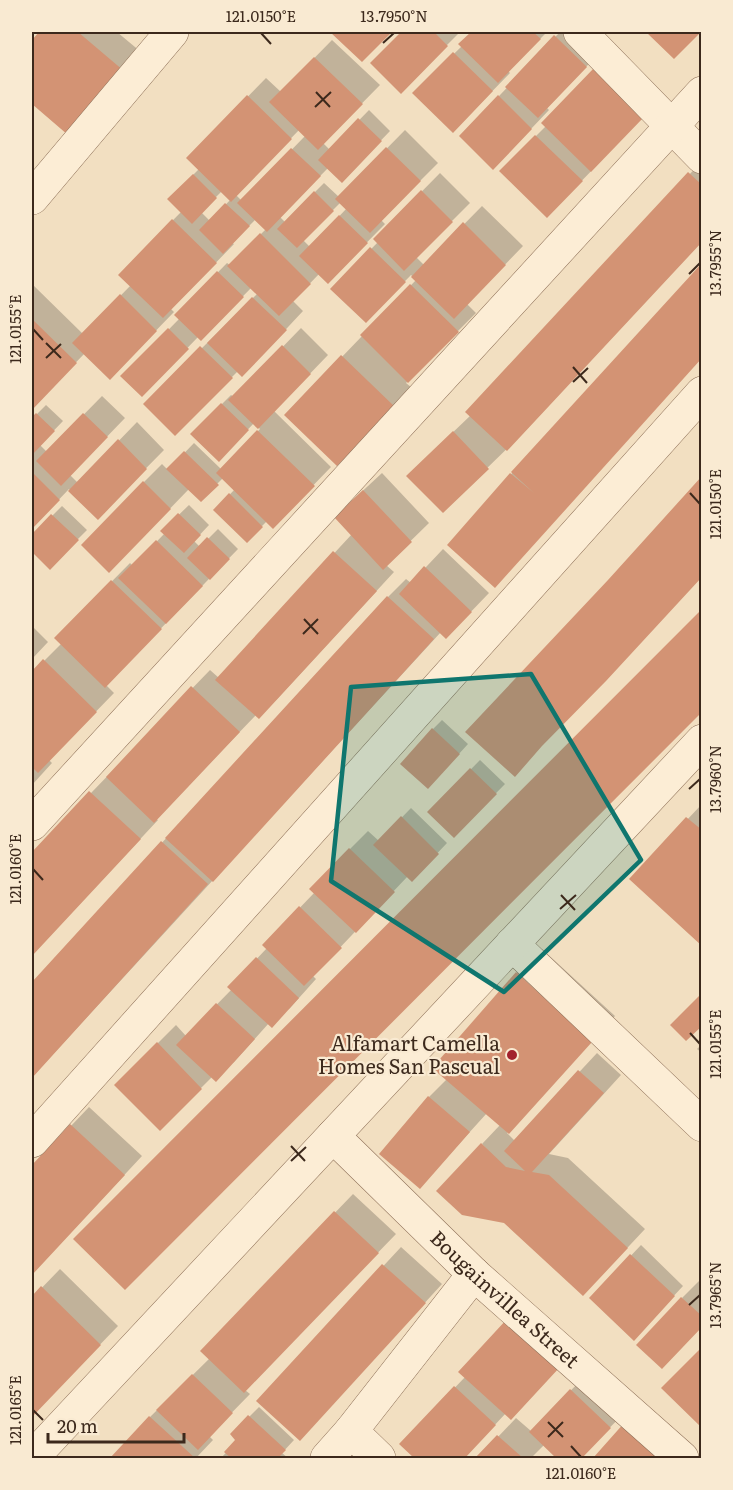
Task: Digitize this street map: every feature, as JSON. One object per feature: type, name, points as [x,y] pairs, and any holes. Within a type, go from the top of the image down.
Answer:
[{"type":"street","points":[[32,198],[172,32]]},
{"type":"street","points":[[580,32],[702,157]]},
{"type":"street","points":[[32,824],[702,93]]},
{"type":"street","points":[[32,1141],[702,393]]},
{"type":"street","points":[[32,1458],[702,741]]},
{"type":"street","points":[[512,944],[702,1125]]},
{"type":"street","name":"Bougainvillea Street","points":[[333,1136],[474,1274],[682,1458]]},
{"type":"street","points":[[327,1458],[351,1431],[474,1274]]},
{"type":"street","points":[[351,1431],[379,1458]]},
{"type":"highlighted area","points":[[531,674],[641,860],[504,992],[331,881],[351,687]]},
{"type":"building","points":[[39,32],[78,32],[124,71],[68,135],[32,104],[32,40]]},
{"type":"building","points":[[330,32],[392,32],[362,62]]},
{"type":"building","points":[[401,32],[434,32],[448,46],[401,94],[370,63]]},
{"type":"building","points":[[471,32],[533,32],[541,39],[498,83],[458,44]]},
{"type":"building","points":[[646,32],[701,32],[674,59]]},
{"type":"building","points":[[554,35],[587,67],[538,118],[505,87]]},
{"type":"building","points":[[453,52],[493,91],[453,133],[412,93]]},
{"type":"building","points":[[314,57],[363,104],[318,150],[269,102]]},
{"type":"building","points":[[594,68],[644,117],[591,172],[541,123]]},
{"type":"building","points":[[247,95],[292,139],[231,202],[186,158]]},
{"type":"building","points":[[498,95],[532,129],[493,170],[459,136]]},
{"type":"building","points":[[358,118],[382,141],[342,183],[318,160]]},
{"type":"building","points":[[535,135],[583,181],[547,218],[499,171]]},
{"type":"building","points":[[386,147],[421,181],[370,233],[335,199]]},
{"type":"building","points":[[291,148],[321,176],[267,232],[237,203]]},
{"type":"building","points":[[688,172],[702,185],[702,242],[507,451],[465,412]]},
{"type":"building","points":[[193,174],[217,198],[192,224],[167,199]]},
{"type":"building","points":[[421,190],[453,222],[404,271],[373,239]]},
{"type":"building","points":[[314,191],[334,211],[297,248],[277,229]]},
{"type":"building","points":[[225,203],[250,226],[223,254],[199,230]]},
{"type":"building","points":[[339,215],[368,243],[328,284],[299,256]]},
{"type":"building","points":[[172,219],[217,263],[163,318],[118,275]]},
{"type":"building","points":[[463,222],[506,265],[454,319],[411,277]]},
{"type":"building","points":[[260,233],[311,284],[279,316],[227,266]]},
{"type":"building","points":[[370,247],[406,282],[366,323],[330,289]]},
{"type":"building","points":[[702,263],[702,358],[495,588],[447,545],[510,473],[534,493],[511,472]]},
{"type":"building","points":[[217,271],[244,297],[201,341],[174,315]]},
{"type":"building","points":[[410,284],[459,332],[408,383],[360,335]]},
{"type":"building","points":[[120,294],[157,331],[110,380],[72,343]]},
{"type":"building","points":[[252,297],[287,330],[242,377],[207,343]]},
{"type":"building","points":[[32,319],[77,363],[32,410]]},
{"type":"building","points":[[168,328],[189,349],[142,397],[120,376]]},
{"type":"building","points":[[282,345],[311,374],[258,429],[228,400]]},
{"type":"building","points":[[200,346],[233,378],[175,436],[143,404]]},
{"type":"building","points":[[341,355],[395,407],[337,466],[284,415]]},
{"type":"building","points":[[221,403],[249,430],[219,462],[190,434]]},
{"type":"building","points":[[36,413],[55,431],[32,455],[32,417]]},
{"type":"building","points":[[83,413],[108,437],[61,486],[36,461]]},
{"type":"building","points":[[257,430],[315,486],[273,529],[216,473]]},
{"type":"building","points":[[453,431],[489,469],[443,513],[406,476]]},
{"type":"building","points":[[118,439],[147,469],[98,520],[68,491]]},
{"type":"building","points":[[184,451],[219,485],[201,502],[166,469]]},
{"type":"building","points":[[32,472],[60,500],[32,529]]},
{"type":"building","points":[[702,476],[702,577],[515,777],[465,732]]},
{"type":"building","points":[[143,481],[171,509],[109,573],[81,545]]},
{"type":"building","points":[[363,490],[412,542],[383,570],[334,517]]},
{"type":"building","points":[[229,493],[263,527],[247,543],[213,510]]},
{"type":"building","points":[[178,513],[201,535],[184,553],[160,531]]},
{"type":"building","points":[[51,514],[79,540],[50,570],[32,552],[32,534]]},
{"type":"building","points":[[207,537],[230,559],[210,580],[187,558]]},
{"type":"building","points":[[156,540],[203,586],[166,624],[118,578]]},
{"type":"building","points":[[333,551],[377,591],[259,719],[215,680]]},
{"type":"building","points":[[424,566],[472,612],[446,639],[399,594]]},
{"type":"building","points":[[111,580],[162,629],[105,688],[54,638]]},
{"type":"building","points":[[387,596],[434,639],[213,882],[165,838]]},
{"type":"building","points":[[702,609],[702,712],[125,1290],[73,1239]]},
{"type":"building","points":[[43,659],[97,712],[38,773],[32,767],[32,671]]},
{"type":"building","points":[[191,686],[240,732],[154,823],[106,777]]},
{"type":"building","points":[[432,728],[460,754],[428,789],[400,764]]},
{"type":"building","points":[[470,768],[497,794],[454,838],[427,812]]},
{"type":"building","points":[[89,791],[141,839],[32,956],[32,852]]},
{"type":"building","points":[[401,816],[439,854],[412,882],[373,845]]},
{"type":"building","points":[[686,817],[702,830],[702,946],[629,879]]},
{"type":"building","points":[[161,841],[208,884],[32,1078],[32,982]]},
{"type":"building","points":[[349,848],[395,892],[356,933],[309,889]]},
{"type":"building","points":[[299,906],[342,948],[304,986],[262,945]]},
{"type":"building","points":[[256,957],[299,998],[272,1028],[227,987]]},
{"type":"building","name":"Alfamart Camella Homes San Pascual","points":[[516,972],[592,1042],[509,1134],[432,1068]]},
{"type":"building","points":[[702,993],[702,1026],[686,1041],[670,1025]]},
{"type":"building","points":[[216,1003],[255,1039],[216,1082],[176,1045]]},
{"type":"building","points":[[157,1042],[202,1089],[160,1131],[114,1085]]},
{"type":"building","points":[[578,1070],[604,1093],[532,1172],[549,1175],[628,1248],[583,1296],[504,1223],[462,1215],[436,1191],[481,1143],[506,1167],[525,1171],[504,1151]]},
{"type":"building","points":[[428,1096],[470,1132],[420,1189],[379,1154]]},
{"type":"building","points":[[70,1124],[125,1175],[32,1275],[32,1165]]},
{"type":"building","points":[[334,1211],[379,1253],[244,1393],[200,1351]]},
{"type":"building","points":[[630,1254],[675,1296],[634,1341],[589,1298]]},
{"type":"building","points":[[382,1264],[426,1303],[300,1441],[256,1401]]},
{"type":"building","points":[[41,1286],[101,1345],[32,1417],[32,1296]]},
{"type":"building","points":[[681,1297],[702,1316],[702,1327],[662,1369],[636,1345]]},
{"type":"building","points":[[507,1319],[560,1367],[511,1420],[458,1372]]},
{"type":"building","points":[[702,1347],[702,1428],[661,1388]]},
{"type":"building","points":[[192,1374],[233,1413],[198,1450],[156,1410]]},
{"type":"building","points":[[454,1386],[496,1425],[465,1458],[414,1458],[399,1444]]},
{"type":"building","points":[[570,1389],[611,1428],[582,1458],[556,1458],[529,1432]]},
{"type":"building","points":[[248,1415],[286,1450],[278,1458],[231,1458],[224,1452],[235,1440],[230,1434]]},
{"type":"building","points":[[149,1416],[195,1458],[110,1458]]},
{"type":"building","points":[[625,1422],[666,1458],[593,1458]]},
{"type":"building","points":[[497,1435],[523,1458],[475,1458]]},
{"type":"place","name":"Alfamart Camella Homes San Pascual","points":[[512,1055]]}]
